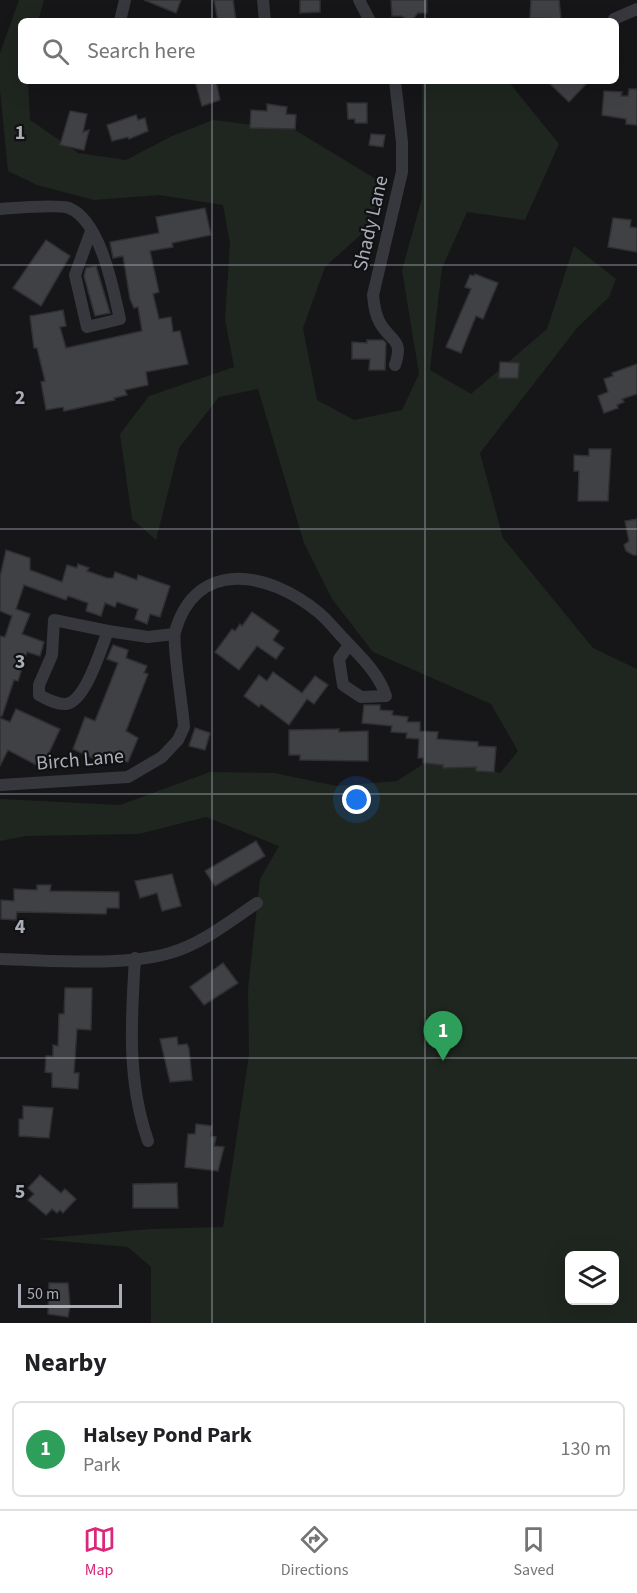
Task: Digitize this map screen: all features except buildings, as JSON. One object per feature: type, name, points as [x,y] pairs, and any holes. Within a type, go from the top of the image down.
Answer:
[{"type":"street","points":[[121,18],[125,0]]},
{"type":"street","points":[[263,0],[265,18]]},
{"type":"street","points":[[359,0],[368,18]]},
{"type":"street","points":[[616,18],[637,9]]},
{"type":"street","name":"Shady Lane","points":[[395,84],[402,142],[402,172],[373,295],[375,313],[381,326],[398,345],[400,352],[395,365]]},
{"type":"street","points":[[0,209],[68,207],[80,215],[91,231],[106,257],[120,319],[87,327],[75,275],[91,231]]},
{"type":"street","points":[[108,631],[80,696],[67,704],[53,702],[39,695],[39,685],[52,655],[54,620],[148,637],[174,634],[198,590],[219,580],[244,579],[281,589],[317,611],[349,645],[382,684],[386,696],[361,697],[343,685],[339,659],[349,645]]},
{"type":"street","name":"Birch Lane","points":[[0,785],[128,777],[162,758],[178,740],[184,727],[174,634]]},
{"type":"street","points":[[0,959],[96,962],[169,953],[199,941],[257,903]]},
{"type":"street","points":[[135,958],[130,1055],[141,1119],[148,1141]]},
{"type":"shaded area","points":[[19,0],[44,0],[39,18],[18,18],[18,84],[28,84],[30,120],[78,153],[126,160],[172,136],[213,120],[295,130],[384,184],[366,230],[325,267],[303,328],[317,400],[354,420],[402,410],[419,374],[402,270],[422,198],[422,84],[510,84],[559,144],[525,220],[467,212],[442,268],[430,370],[471,394],[547,329],[574,246],[616,279],[609,297],[577,328],[480,453],[503,538],[593,648],[637,669],[637,1323],[151,1323],[151,1267],[128,1247],[36,1239],[150,1229],[223,1227],[249,1055],[248,989],[260,879],[279,846],[206,817],[139,834],[26,836],[0,841],[0,799],[120,805],[210,772],[274,773],[337,786],[397,781],[436,756],[500,773],[518,751],[491,704],[373,652],[332,599],[304,543],[258,389],[219,397],[179,448],[156,540],[132,519],[120,434],[149,396],[234,367],[225,319],[230,243],[223,205],[159,195],[94,200],[37,185],[8,171],[0,89],[0,53]]},
{"type":"place","name":"Halsey Pond Park","points":[[443,1061]]}]
